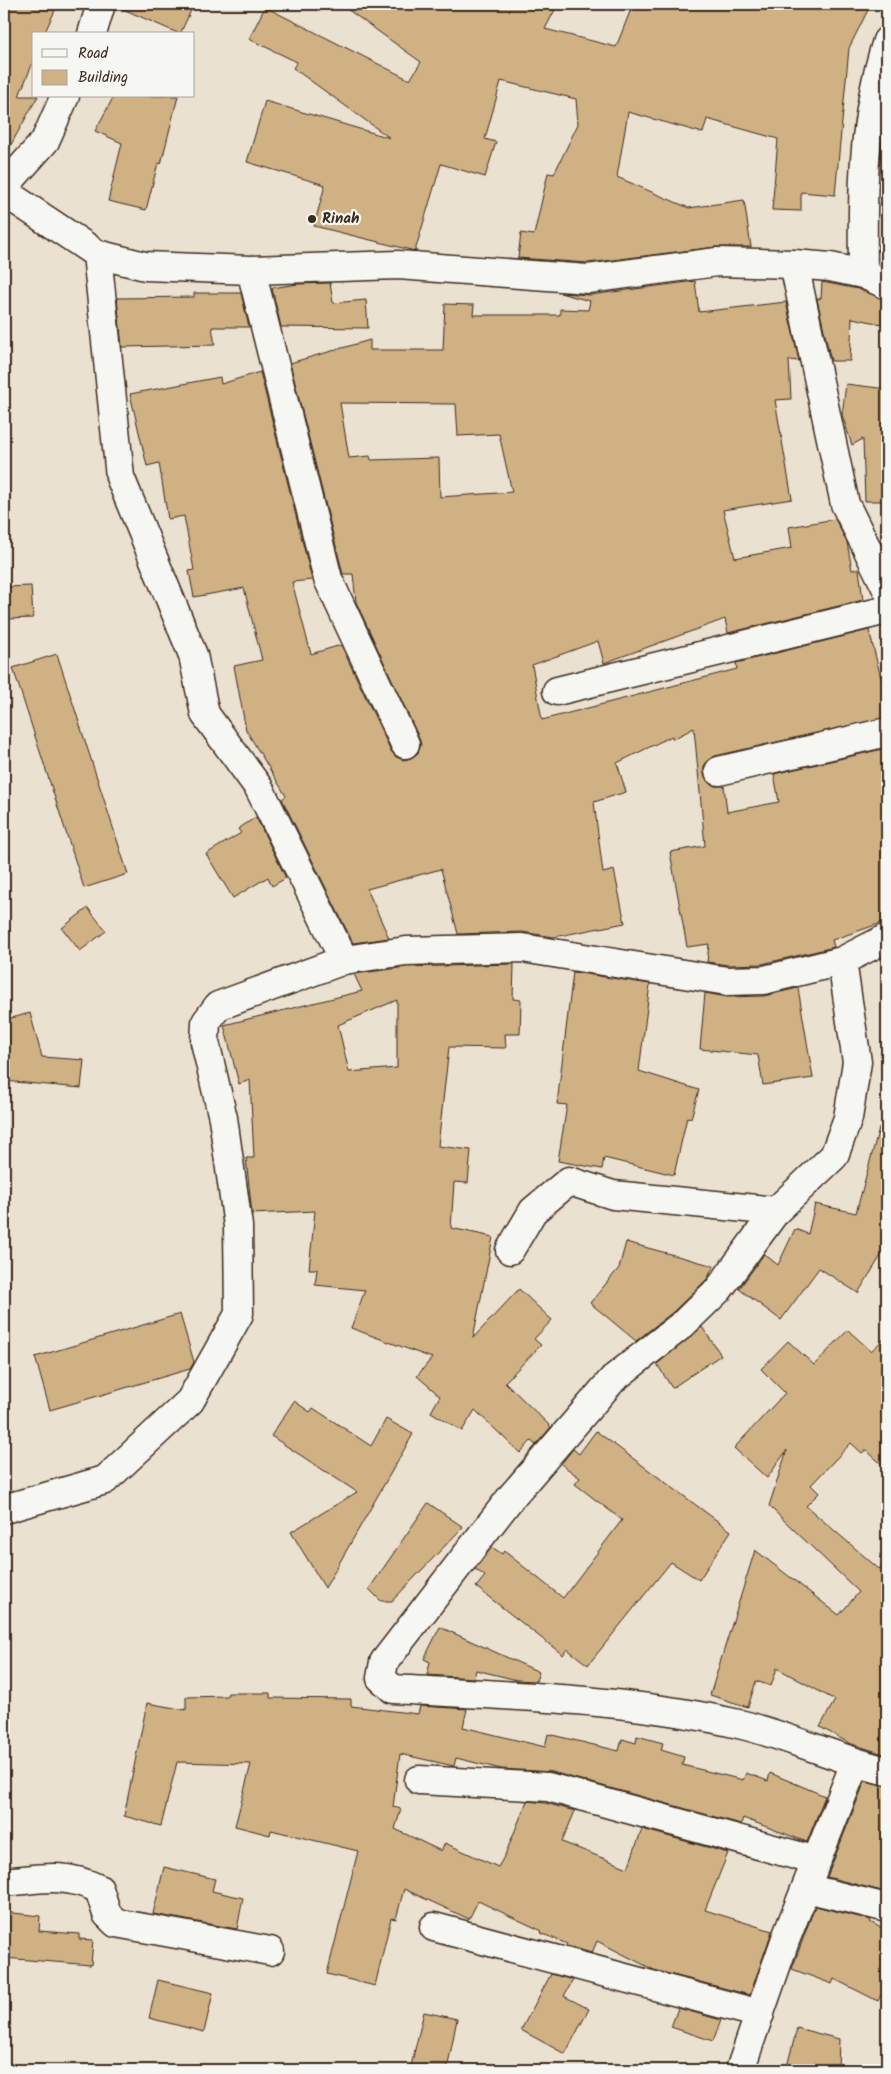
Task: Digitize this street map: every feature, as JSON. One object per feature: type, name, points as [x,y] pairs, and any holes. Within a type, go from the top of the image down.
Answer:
[{"type":"street","points":[[93,32],[101,4]]},
{"type":"street","points":[[863,274],[864,152],[877,73],[887,42]]},
{"type":"street","points":[[4,187],[44,142],[64,98]]},
{"type":"street","points":[[4,192],[98,254],[145,266],[251,270],[398,265],[588,279],[717,262],[830,267],[863,274],[887,285]]},
{"type":"street","points":[[98,254],[120,477],[193,655],[205,714],[259,788],[344,960]]},
{"type":"street","points":[[794,264],[845,504],[887,589]]},
{"type":"street","points":[[251,270],[328,578],[405,744]]},
{"type":"street","points":[[557,691],[887,610]]},
{"type":"street","points":[[718,771],[887,732]]},
{"type":"street","points":[[4,1509],[105,1480],[190,1401],[239,1314],[238,1226],[224,1118],[205,1042],[206,1022],[218,1006],[344,960],[406,951],[522,948],[727,982],[764,980],[842,961],[887,938]]},
{"type":"street","points":[[842,961],[857,1062],[848,1118],[834,1156],[776,1211],[719,1289],[683,1324],[613,1379],[512,1496],[384,1662],[381,1678],[393,1689],[621,1703],[744,1726],[855,1763],[887,1771]]},
{"type":"street","points":[[510,1250],[533,1211],[569,1181],[613,1195],[776,1211]]},
{"type":"street","points":[[740,2070],[806,1888],[855,1763]]},
{"type":"street","points":[[418,1780],[548,1787],[817,1861]]},
{"type":"street","points":[[4,1882],[61,1877],[87,1884],[98,1890],[107,1914],[116,1923],[270,1951]]},
{"type":"street","points":[[806,1888],[887,1908]]},
{"type":"street","points":[[434,1927],[760,2014]]},
{"type":"building","points":[[4,4],[58,4],[45,32],[32,32],[32,65],[19,96],[37,98],[4,157]]},
{"type":"building","points":[[116,4],[194,4],[181,32],[175,32],[116,6]]},
{"type":"building","points":[[340,4],[558,4],[545,29],[616,47],[633,4],[871,4],[849,48],[835,195],[801,192],[801,211],[772,210],[778,139],[707,119],[703,133],[628,112],[617,177],[689,208],[744,200],[751,247],[715,247],[588,263],[518,258],[521,233],[534,235],[548,173],[554,174],[578,124],[576,99],[501,81],[485,139],[496,142],[485,177],[441,164],[415,251],[314,226],[325,185],[247,162],[265,101],[390,138],[293,68],[297,62],[249,39],[265,7],[410,80],[421,62]]},
{"type":"building","points":[[113,98],[178,98],[161,164],[158,163],[146,210],[108,201],[122,143],[95,131]]},
{"type":"building","points":[[695,281],[699,312],[786,302],[799,361],[789,360],[791,399],[775,400],[792,499],[723,510],[735,558],[792,548],[789,527],[835,519],[847,542],[852,570],[859,569],[863,600],[728,633],[725,619],[604,663],[598,641],[532,665],[542,720],[737,669],[736,663],[869,630],[883,686],[887,685],[887,717],[715,756],[708,760],[704,766],[704,774],[707,781],[714,786],[724,786],[727,812],[779,802],[774,774],[887,748],[887,921],[832,940],[834,947],[762,964],[728,965],[707,962],[709,944],[687,947],[670,852],[705,846],[694,728],[673,739],[672,736],[617,763],[626,792],[594,802],[603,873],[614,870],[625,923],[554,937],[522,932],[458,934],[441,869],[367,889],[389,938],[353,943],[282,799],[286,796],[246,730],[234,666],[262,660],[244,588],[194,597],[189,571],[194,570],[184,516],[168,519],[159,463],[147,466],[130,394],[220,377],[221,384],[260,372],[312,580],[292,582],[311,654],[341,645],[391,751],[396,757],[404,760],[418,753],[421,745],[419,738],[356,602],[353,574],[343,574],[290,363],[370,340],[370,350],[443,350],[445,304],[474,305],[473,315],[560,315],[560,309],[588,310],[590,301],[560,293],[590,295]],"holes":[[[340,403],[456,404],[458,436],[499,434],[512,492],[440,497],[439,458],[371,460],[370,456],[349,458]]]},
{"type":"building","points":[[822,282],[858,289],[887,300],[887,325],[852,318],[850,361],[831,361],[817,299],[821,298]]},
{"type":"building","points":[[330,283],[333,303],[366,300],[368,328],[281,327],[272,288],[298,284]]},
{"type":"building","points":[[194,293],[241,293],[249,327],[212,327],[215,345],[122,347],[117,298],[194,297]]},
{"type":"building","points":[[846,384],[887,389],[887,501],[865,501],[863,439],[852,445],[842,415]]},
{"type":"building","points":[[31,586],[33,618],[7,619],[5,587]]},
{"type":"building","points":[[57,654],[128,874],[84,888],[13,668]]},
{"type":"building","points":[[256,817],[286,878],[272,886],[268,877],[233,898],[206,854],[241,833],[238,829]]},
{"type":"building","points":[[88,908],[106,931],[80,951],[62,928]]},
{"type":"building","points":[[514,964],[513,999],[521,1000],[520,1034],[505,1034],[506,1048],[449,1047],[438,1146],[471,1150],[468,1183],[454,1182],[451,1228],[493,1237],[473,1338],[519,1289],[552,1320],[534,1339],[541,1345],[505,1382],[551,1427],[536,1445],[531,1441],[520,1453],[475,1410],[462,1431],[431,1412],[440,1396],[417,1376],[432,1358],[351,1328],[365,1290],[315,1285],[317,1269],[309,1269],[315,1211],[252,1214],[246,1158],[254,1158],[250,1080],[239,1084],[224,1025],[362,991],[354,974],[407,967]],"holes":[[[397,1000],[397,1068],[349,1072],[338,1025]]]},
{"type":"building","points":[[573,972],[650,984],[639,1071],[699,1090],[691,1118],[687,1117],[674,1175],[604,1158],[602,1169],[558,1161],[567,1105],[557,1104]]},
{"type":"building","points":[[798,988],[813,1078],[763,1085],[758,1055],[700,1049],[705,993],[727,997],[764,996]]},
{"type":"building","points":[[30,1013],[42,1057],[84,1060],[81,1088],[4,1081],[4,1020]]},
{"type":"building","points":[[879,1128],[887,1129],[887,1246],[858,1293],[819,1268],[781,1320],[739,1289],[764,1254],[778,1265],[795,1229],[808,1234],[815,1204],[856,1213]]},
{"type":"building","points":[[626,1242],[714,1266],[707,1279],[673,1312],[636,1341],[590,1303],[619,1268]]},
{"type":"building","points":[[180,1314],[194,1362],[190,1369],[50,1410],[35,1357]]},
{"type":"building","points":[[702,1327],[721,1355],[672,1388],[657,1364]]},
{"type":"building","points":[[848,1330],[871,1351],[887,1336],[887,1469],[866,1450],[862,1453],[851,1443],[811,1485],[819,1493],[806,1506],[879,1569],[887,1560],[887,1755],[849,1743],[820,1727],[835,1700],[777,1668],[771,1686],[756,1681],[748,1707],[710,1695],[755,1550],[839,1615],[859,1592],[769,1506],[787,1450],[767,1478],[734,1448],[785,1393],[761,1369],[788,1341],[814,1365]]},
{"type":"building","points":[[294,1401],[310,1412],[313,1408],[371,1446],[386,1419],[413,1434],[325,1588],[291,1532],[357,1492],[271,1436]]},
{"type":"building","points":[[596,1431],[731,1531],[699,1580],[671,1562],[588,1665],[567,1649],[563,1655],[476,1587],[485,1576],[475,1569],[492,1547],[502,1554],[504,1551],[563,1598],[622,1520],[575,1484],[580,1478],[561,1464],[573,1449],[579,1454]]},
{"type":"building","points":[[428,1503],[463,1527],[392,1601],[381,1601],[369,1589]]},
{"type":"building","points":[[440,1627],[539,1672],[536,1681],[517,1680],[476,1670],[474,1678],[427,1675],[430,1662],[424,1659]]},
{"type":"building","points":[[228,1693],[270,1693],[270,1698],[351,1699],[351,1706],[418,1714],[420,1706],[467,1709],[463,1727],[545,1747],[548,1734],[619,1751],[622,1739],[636,1743],[637,1736],[663,1743],[661,1750],[684,1757],[682,1765],[743,1780],[746,1773],[768,1781],[770,1773],[825,1796],[807,1842],[743,1818],[741,1824],[552,1772],[501,1769],[456,1758],[454,1766],[400,1754],[393,1807],[401,1809],[395,1829],[441,1851],[445,1843],[498,1867],[505,1855],[527,1801],[545,1803],[575,1811],[562,1842],[628,1868],[642,1829],[728,1853],[705,1910],[772,1931],[750,1995],[654,1970],[597,1941],[592,1953],[566,1946],[567,1944],[541,1933],[542,1931],[478,1901],[469,1919],[404,1889],[396,1919],[391,1918],[375,1986],[327,1974],[358,1851],[271,1830],[270,1835],[235,1826],[251,1764],[177,1762],[161,1826],[124,1816],[147,1703],[186,1710],[186,1697],[227,1696]]},
{"type":"building","points":[[865,1781],[887,1786],[887,1878],[882,1891],[827,1877]]},
{"type":"building","points":[[164,1867],[215,1879],[212,1891],[243,1898],[237,1929],[153,1914]]},
{"type":"building","points":[[815,1906],[871,1920],[870,1922],[887,1931],[887,1983],[878,2001],[834,1979],[832,1984],[792,1969]]},
{"type":"building","points":[[4,1912],[40,1916],[39,1931],[79,1934],[79,1939],[93,1940],[91,1965],[4,1958]]},
{"type":"building","points":[[551,1974],[573,1980],[564,1996],[589,2009],[565,2054],[521,2030]]},
{"type":"building","points":[[158,1980],[213,1993],[204,2032],[149,2018]]},
{"type":"building","points":[[678,2008],[721,2020],[713,2041],[671,2027]]},
{"type":"building","points":[[424,2012],[457,2019],[447,2070],[410,2070]]},
{"type":"building","points":[[797,2028],[839,2039],[838,2070],[786,2070]]},
{"type":"place","name":"Rinah","points":[[312,219]]}]
